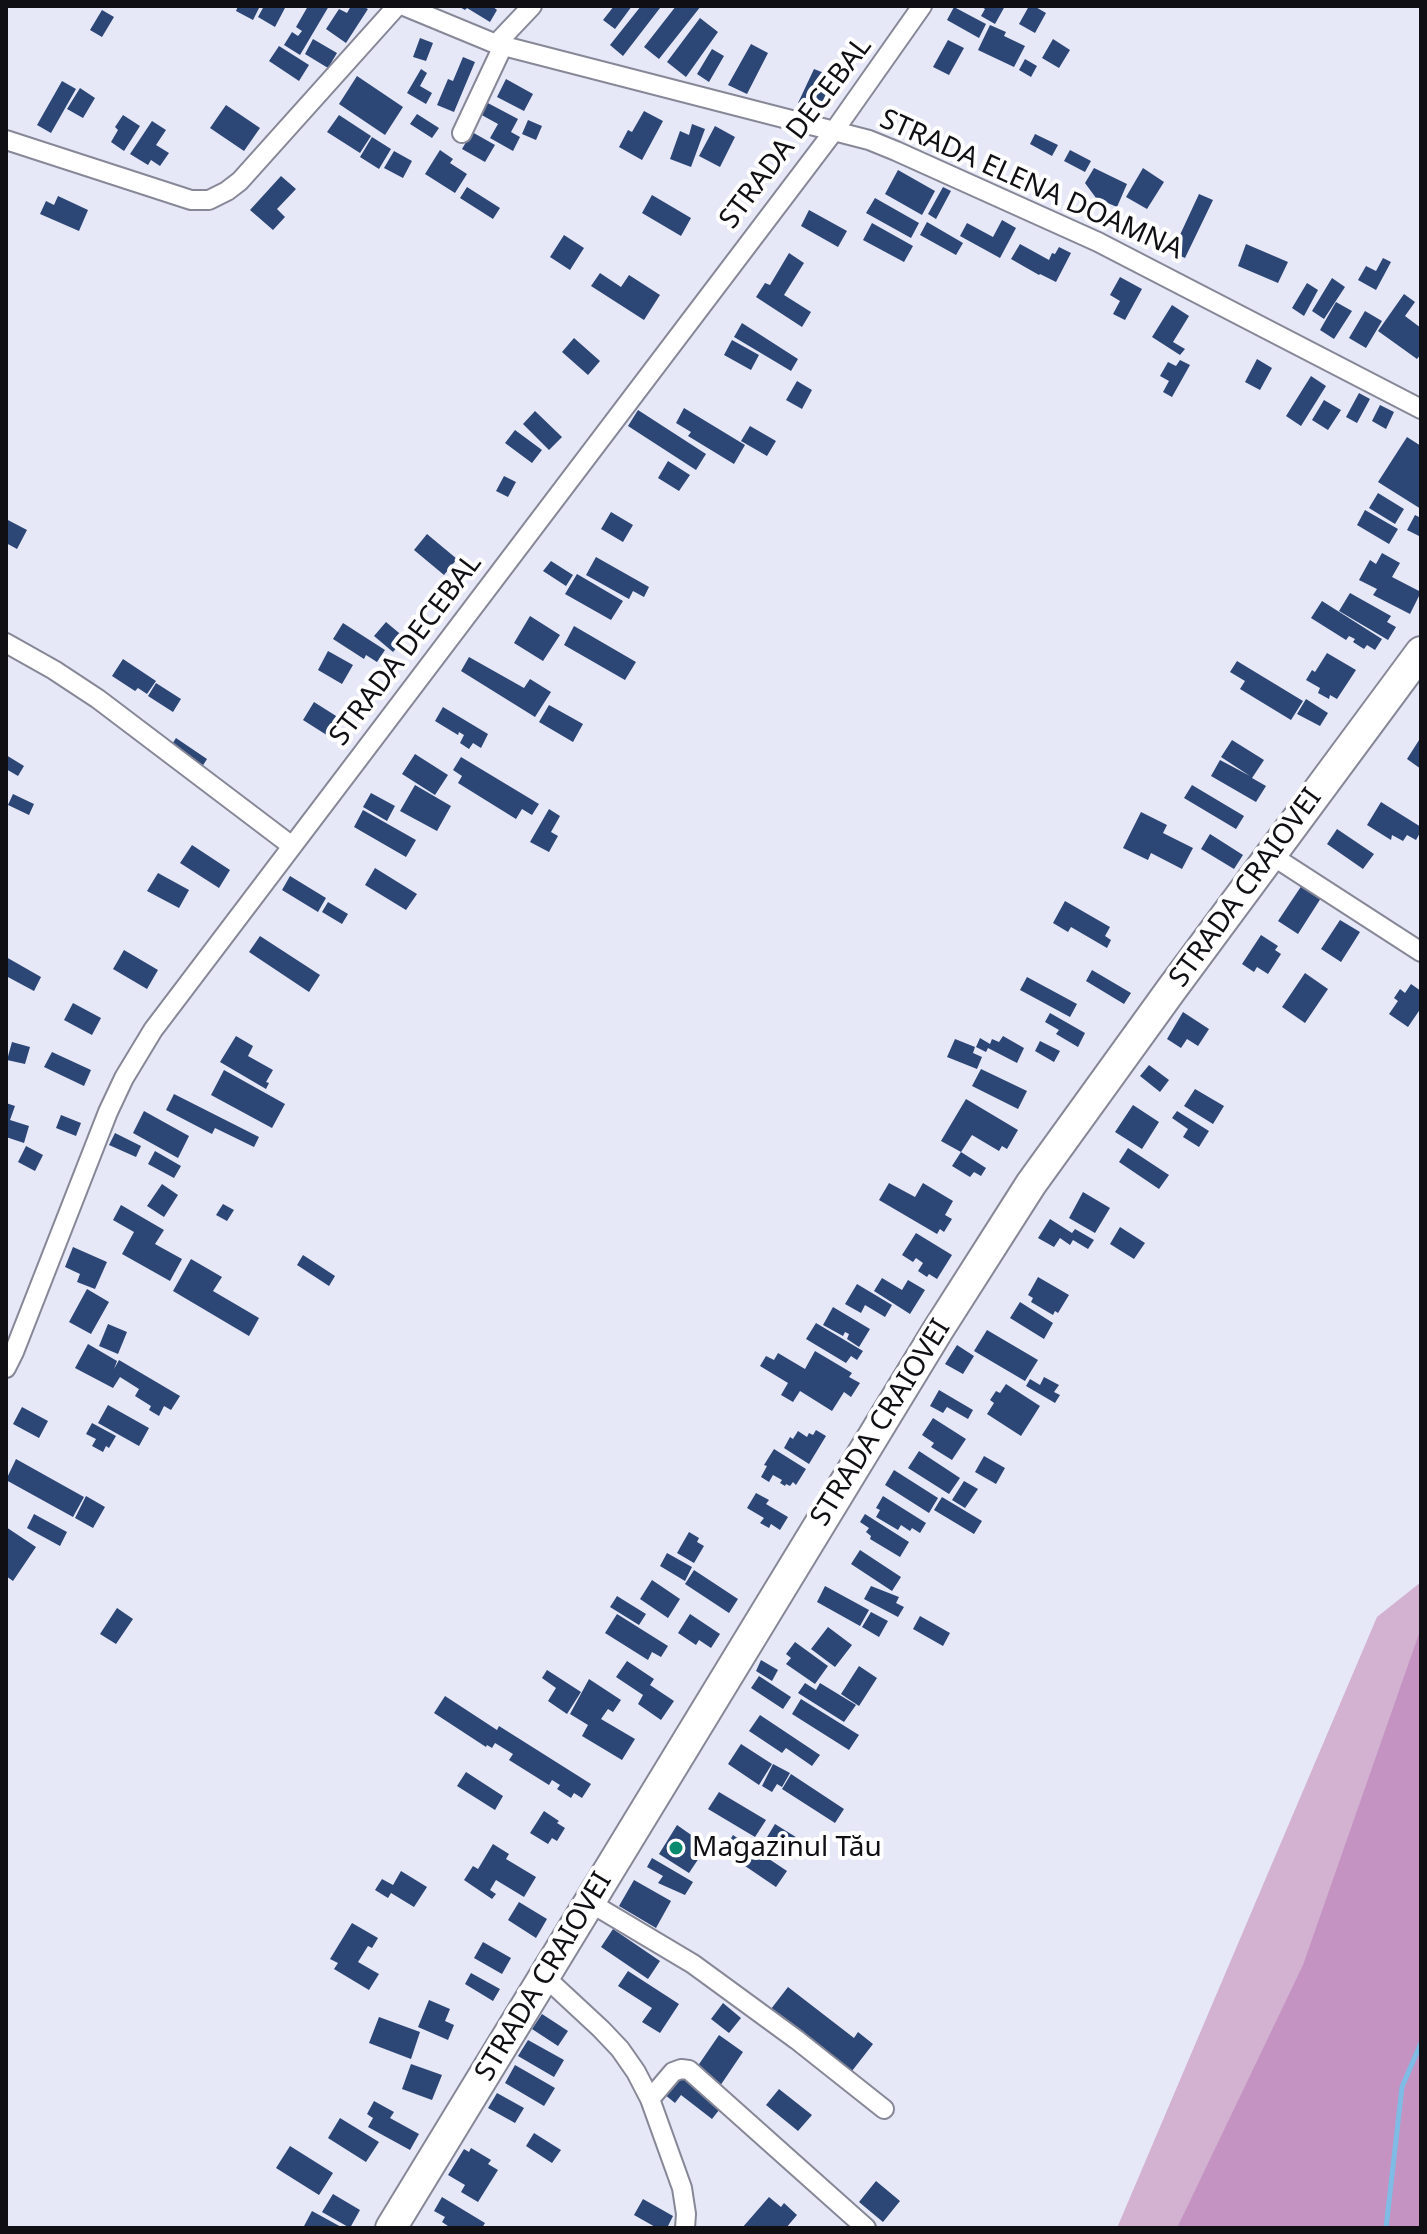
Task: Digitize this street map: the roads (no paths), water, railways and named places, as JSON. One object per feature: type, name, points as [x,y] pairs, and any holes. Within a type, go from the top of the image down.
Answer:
[{"type":"main road","name":"STRADA CRAIOVEI","points":[[391,2228],[922,1357],[1031,1184],[1419,658]]},
{"type":"street","points":[[6,140],[191,200],[209,200],[240,181],[397,6]]},
{"type":"street","name":"STRADA ELENA DOAMNA","points":[[404,6],[500,45],[869,140],[1098,242],[1421,409]]},
{"type":"street","points":[[462,133],[500,45],[532,6]]},
{"type":"street","name":"STRADA DECEBAL","points":[[6,1368],[108,1112],[153,1030],[834,131],[922,6]]},
{"type":"street","points":[[6,643],[98,699],[292,846]]},
{"type":"street","points":[[1271,855],[1421,952]]},
{"type":"street","points":[[589,1902],[693,1964],[884,2109]]},
{"type":"street","points":[[545,1977],[579,2006],[620,2049],[636,2072],[650,2099],[682,2188],[685,2228]]},
{"type":"street","points":[[650,2099],[673,2072],[689,2070],[866,2228]]},
{"type":"waterway","points":[[1386,2228],[1402,2087],[1421,2043]]},
{"type":"place","name":"Magazinul Tău","points":[[676,1848]]}]
